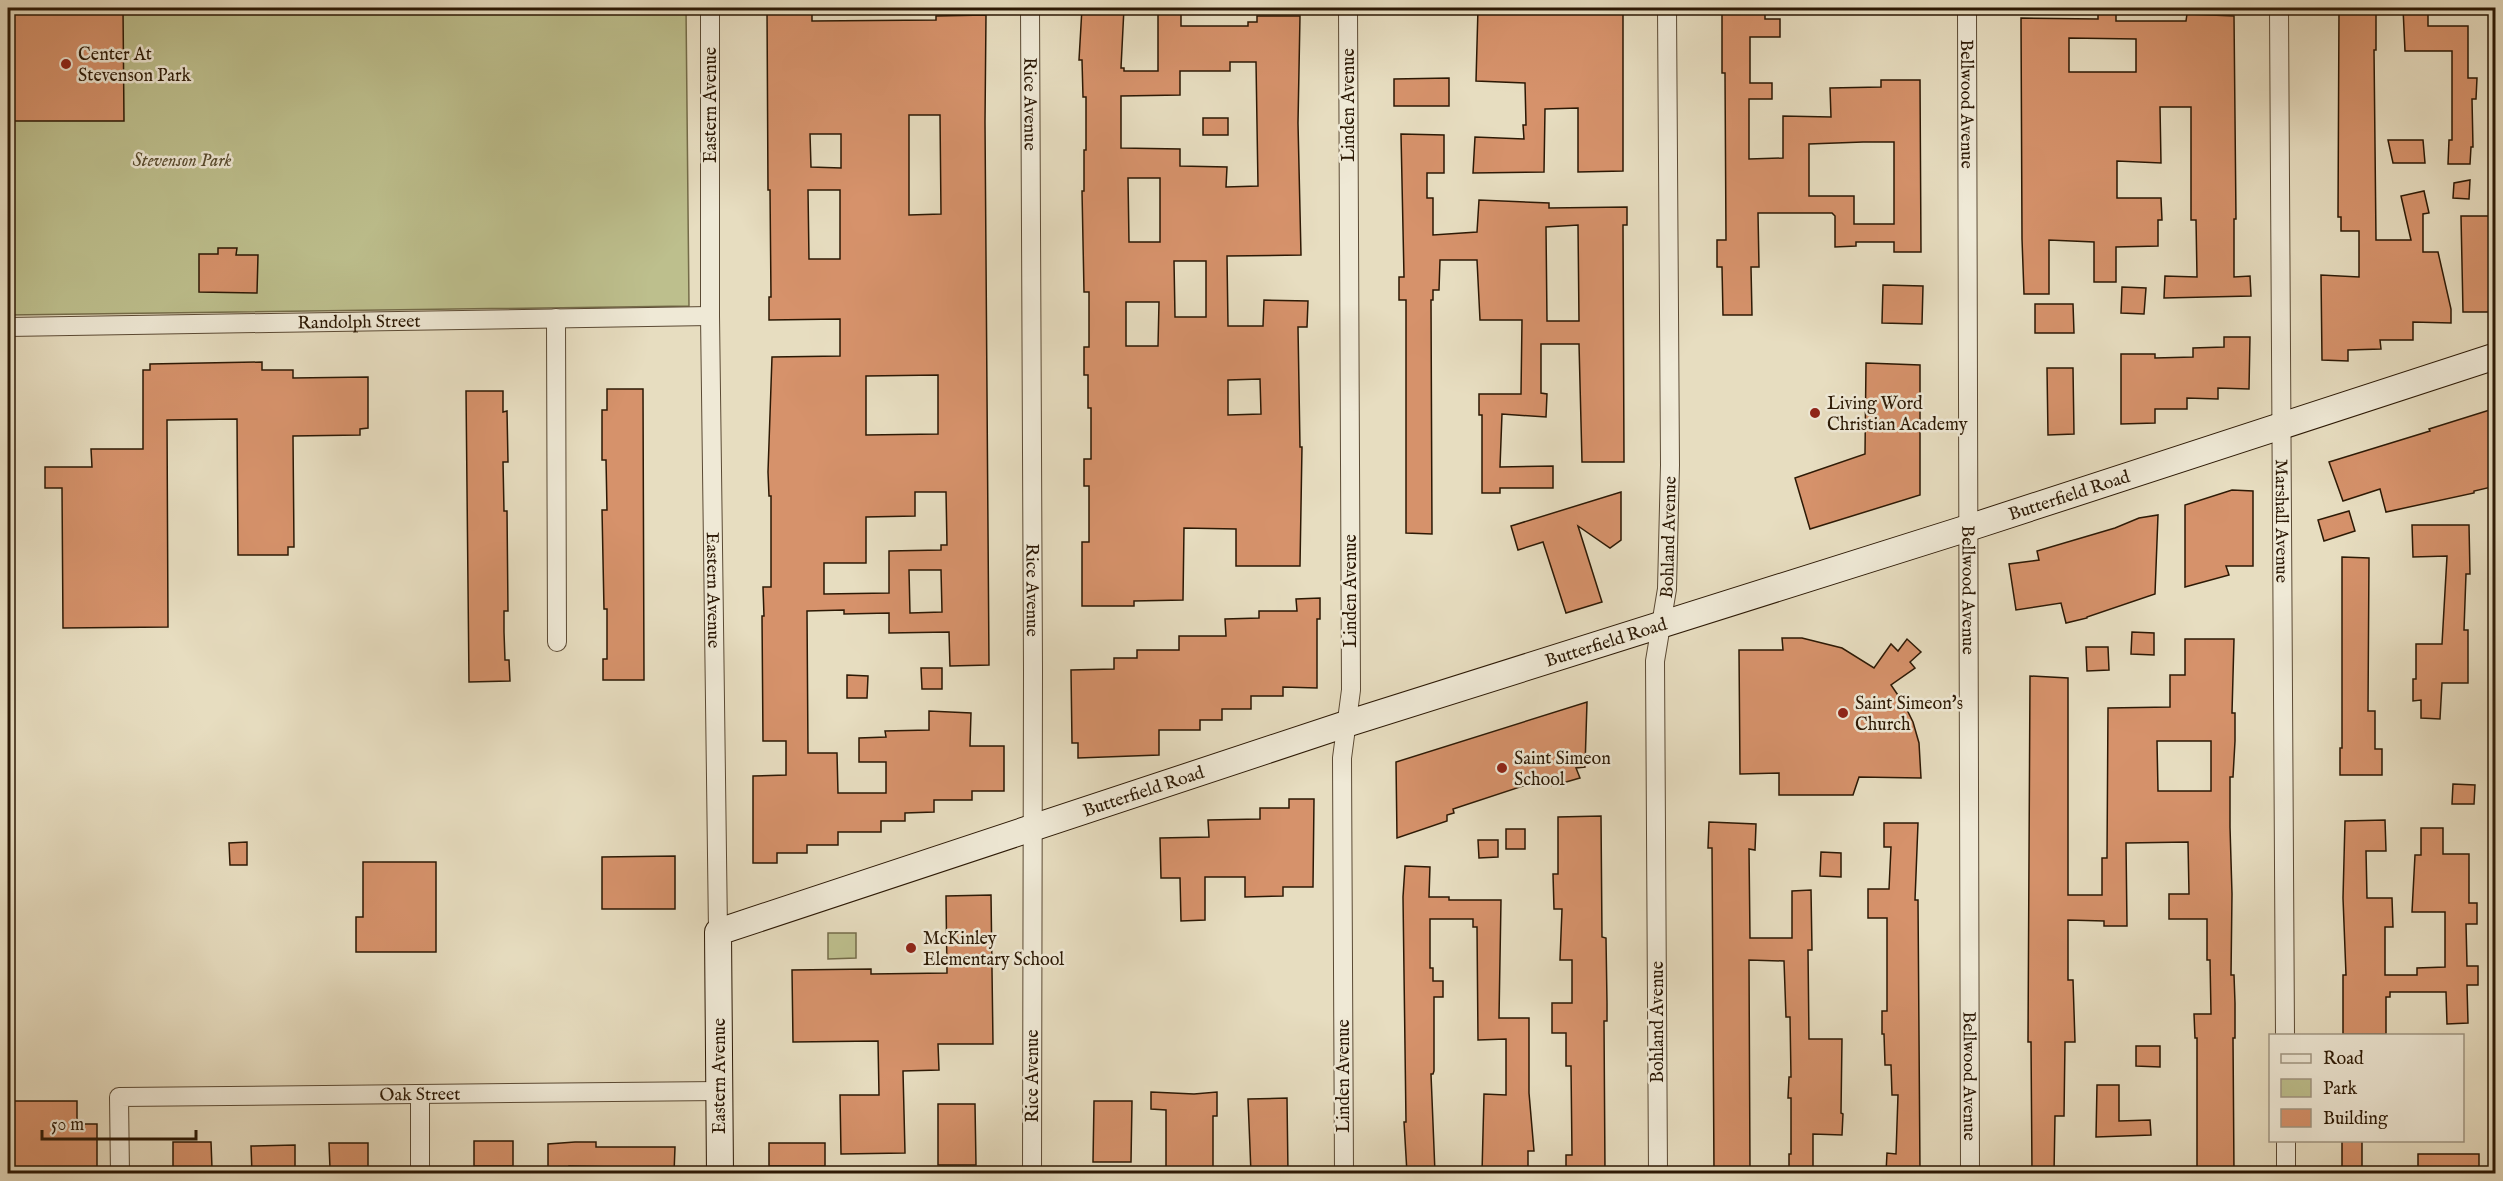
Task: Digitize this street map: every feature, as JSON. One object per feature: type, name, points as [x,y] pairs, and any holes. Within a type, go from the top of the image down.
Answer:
[{"type":"main road","name":"Butterfield Road","points":[[718,932],[1032,830],[1346,724],[1968,528],[2496,356]]},
{"type":"main road","name":"Eastern Avenue","points":[[718,932],[720,1173]]},
{"type":"street","name":"Eastern Avenue","points":[[710,8],[710,316],[718,932]]},
{"type":"street","name":"Rice Avenue","points":[[1030,8],[1032,1173]]},
{"type":"street","name":"Linden Avenue","points":[[1344,1173],[1342,758],[1351,690],[1348,8]]},
{"type":"street","name":"Bohland Avenue","points":[[1658,1173],[1655,661],[1667,589],[1670,465],[1667,8]]},
{"type":"street","name":"Bellwood Avenue","points":[[1967,8],[1970,1173]]},
{"type":"street","name":"Marshall Avenue","points":[[2280,8],[2285,1034]]},
{"type":"street","name":"Randolph Street","points":[[8,327],[710,316]]},
{"type":"street","points":[[556,318],[557,642]]},
{"type":"street","name":"Oak Street","points":[[120,1173],[119,1098],[719,1091]]},
{"type":"street","points":[[420,1094],[420,1173]]},
{"type":"street","points":[[2286,1142],[2286,1173]]},
{"type":"green space","name":"Stevenson Park","points":[[8,8],[686,8],[689,306],[8,315]]},
{"type":"green space","points":[[828,933],[856,933],[856,958],[828,959]]},
{"type":"building","name":"Center At Stevenson Park","points":[[8,8],[123,8],[124,121],[8,121]]},
{"type":"building","points":[[767,8],[812,8],[812,21],[936,20],[936,16],[986,15],[989,665],[950,666],[949,632],[889,633],[889,613],[844,614],[844,610],[807,611],[808,753],[837,753],[838,793],[886,793],[886,762],[859,762],[859,738],[886,737],[885,731],[929,730],[929,711],[971,713],[970,746],[1004,746],[1004,791],[972,791],[972,800],[934,800],[934,812],[905,813],[905,821],[881,821],[881,832],[838,832],[838,845],[807,845],[807,853],[777,853],[777,863],[753,863],[753,776],[786,775],[786,741],[763,741],[763,587],[771,587],[771,496],[769,496],[768,472],[772,357],[840,356],[840,319],[769,320],[769,297],[771,297],[770,190],[768,190]],"holes":[[[909,115],[940,115],[941,214],[909,215]],[[810,134],[841,134],[841,168],[811,167]],[[808,190],[840,190],[840,259],[809,259]],[[938,375],[938,434],[866,435],[866,376]],[[915,492],[946,492],[947,545],[941,545],[941,550],[889,551],[889,593],[824,594],[824,563],[866,563],[866,517],[915,516]],[[909,570],[941,570],[942,612],[910,613]]]},
{"type":"building","points":[[1082,8],[1124,8],[1121,68],[1124,68],[1124,71],[1158,71],[1158,8],[1181,8],[1181,26],[1248,26],[1248,22],[1257,22],[1257,16],[1300,16],[1298,123],[1301,255],[1227,256],[1228,326],[1263,326],[1264,300],[1308,301],[1307,327],[1298,327],[1300,447],[1302,447],[1300,566],[1236,566],[1236,529],[1184,528],[1183,600],[1134,601],[1134,606],[1082,606],[1082,542],[1089,542],[1089,486],[1084,486],[1084,459],[1091,459],[1091,408],[1088,408],[1088,375],[1084,375],[1084,347],[1089,347],[1089,292],[1084,292],[1082,191],[1084,191],[1084,150],[1086,150],[1086,97],[1083,97],[1082,60],[1079,60]],"holes":[[[1230,62],[1256,62],[1258,186],[1226,187],[1227,167],[1180,166],[1180,149],[1121,148],[1121,96],[1180,95],[1180,71],[1230,71]],[[1128,178],[1160,178],[1160,242],[1129,242]],[[1174,261],[1206,261],[1206,317],[1175,317]],[[1126,302],[1159,302],[1158,346],[1126,346]],[[1260,379],[1261,414],[1228,415],[1228,380]]]},
{"type":"building","points":[[1478,8],[1498,8],[1498,13],[1623,10],[1623,171],[1578,172],[1578,108],[1545,109],[1544,172],[1473,173],[1475,137],[1524,139],[1523,125],[1526,125],[1525,83],[1476,81]]},
{"type":"building","points":[[2098,8],[2116,8],[2116,21],[2186,21],[2187,14],[2234,16],[2236,219],[2234,219],[2234,277],[2250,276],[2251,296],[2164,298],[2165,276],[2197,277],[2196,220],[2191,220],[2191,107],[2160,107],[2161,163],[2117,161],[2117,198],[2161,198],[2162,220],[2158,220],[2158,246],[2116,247],[2116,282],[2094,282],[2094,242],[2049,240],[2049,294],[2024,294],[2021,18],[2098,19]],"holes":[[[2069,38],[2136,39],[2136,72],[2069,72]]]},
{"type":"building","points":[[2339,8],[2376,8],[2376,50],[2374,50],[2376,240],[2411,240],[2401,196],[2424,191],[2429,213],[2423,214],[2423,252],[2438,252],[2451,309],[2451,323],[2413,322],[2413,340],[2380,340],[2381,349],[2348,350],[2348,361],[2322,360],[2321,275],[2359,277],[2359,231],[2341,231],[2341,217],[2338,217]]},
{"type":"building","points":[[2403,8],[2428,8],[2428,26],[2468,26],[2468,78],[2477,78],[2476,99],[2472,99],[2473,147],[2471,147],[2470,164],[2448,164],[2449,140],[2452,140],[2452,51],[2405,51]]},
{"type":"building","points":[[1722,11],[1765,11],[1765,19],[1780,19],[1780,37],[1750,37],[1750,83],[1772,83],[1772,99],[1749,99],[1749,159],[1783,158],[1783,116],[1831,117],[1830,88],[1881,87],[1881,80],[1920,80],[1921,252],[1894,252],[1894,242],[1856,242],[1856,246],[1835,247],[1835,216],[1832,213],[1758,213],[1759,267],[1751,267],[1752,315],[1723,315],[1722,267],[1717,267],[1717,240],[1726,240],[1725,73],[1722,73]],"holes":[[[1894,142],[1894,224],[1854,224],[1854,196],[1809,196],[1809,144]]]},
{"type":"building","points":[[1449,78],[1449,106],[1394,106],[1394,79]]},
{"type":"building","points":[[1203,118],[1228,118],[1228,135],[1203,135]]},
{"type":"building","points":[[1401,134],[1444,135],[1444,173],[1427,173],[1427,198],[1433,198],[1433,235],[1477,232],[1479,200],[1549,203],[1549,208],[1627,207],[1627,225],[1623,225],[1624,462],[1582,462],[1579,344],[1541,344],[1541,393],[1547,394],[1546,417],[1502,414],[1500,467],[1553,466],[1553,488],[1500,488],[1500,493],[1482,493],[1482,415],[1479,415],[1479,394],[1521,394],[1522,320],[1480,320],[1477,260],[1440,260],[1439,290],[1433,290],[1433,300],[1431,300],[1432,534],[1406,533],[1406,300],[1399,300],[1399,277],[1404,277]],"holes":[[[1578,225],[1579,321],[1547,321],[1546,227]]]},
{"type":"building","points":[[2388,140],[2423,140],[2425,163],[2393,163]]},
{"type":"building","points":[[2470,180],[2469,199],[2453,198],[2454,183]]},
{"type":"building","points":[[2461,216],[2494,216],[2495,312],[2463,312]]},
{"type":"building","points":[[218,248],[237,248],[236,255],[258,255],[257,293],[199,292],[199,254],[218,254]]},
{"type":"building","points":[[1883,285],[1923,286],[1922,324],[1882,323]]},
{"type":"building","points":[[2122,287],[2146,288],[2144,314],[2121,313]]},
{"type":"building","points":[[2035,304],[2073,304],[2074,333],[2035,333]]},
{"type":"building","points":[[2224,337],[2250,337],[2249,389],[2218,388],[2218,399],[2187,398],[2187,409],[2155,409],[2155,423],[2121,424],[2121,354],[2155,354],[2155,358],[2193,357],[2193,348],[2224,347]]},
{"type":"building","points":[[262,362],[262,370],[293,370],[293,378],[368,377],[368,428],[360,429],[360,435],[293,436],[294,547],[288,547],[288,555],[238,555],[237,419],[167,420],[168,627],[63,628],[62,488],[45,488],[45,467],[92,467],[91,449],[143,449],[143,370],[150,370],[150,364]]},
{"type":"building","points":[[1866,363],[1920,365],[1920,495],[1810,529],[1795,478],[1865,454]]},
{"type":"building","points":[[2047,368],[2073,368],[2074,434],[2048,435]]},
{"type":"building","points":[[607,389],[643,389],[644,680],[603,680],[603,659],[607,659],[607,609],[604,609],[602,510],[607,510],[606,460],[602,460],[602,410],[607,410]]},
{"type":"building","points":[[466,391],[503,391],[503,412],[507,411],[508,462],[503,462],[504,511],[507,511],[508,611],[504,611],[504,632],[505,660],[509,660],[510,681],[469,682]]},
{"type":"building","points":[[2496,408],[2496,486],[2386,512],[2380,489],[2343,501],[2329,462]]},
{"type":"building","points":[[2232,490],[2253,491],[2253,566],[2226,566],[2229,575],[2185,587],[2185,505]]},
{"type":"building","points":[[1621,492],[1621,540],[1610,548],[1578,526],[1602,602],[1566,613],[1543,542],[1518,550],[1511,526]]},
{"type":"building","points":[[2349,511],[2355,531],[2324,541],[2318,520]]},
{"type":"building","points":[[2158,515],[2155,594],[2066,623],[2061,603],[2016,610],[2009,564],[2039,560],[2037,551],[2115,528],[2139,518]]},
{"type":"building","points":[[2412,525],[2469,525],[2470,574],[2466,574],[2464,630],[2468,630],[2468,683],[2442,683],[2440,719],[2421,718],[2421,700],[2413,701],[2413,679],[2416,679],[2416,644],[2442,644],[2447,556],[2413,557]]},
{"type":"building","points":[[2342,557],[2369,558],[2368,711],[2375,711],[2375,749],[2382,749],[2382,775],[2340,775]]},
{"type":"building","points":[[1320,598],[1320,619],[1317,619],[1317,688],[1283,687],[1283,696],[1251,696],[1251,709],[1222,709],[1222,720],[1200,720],[1200,730],[1159,730],[1159,755],[1078,758],[1078,743],[1072,743],[1071,670],[1114,669],[1114,658],[1137,658],[1137,650],[1179,650],[1179,636],[1226,636],[1225,619],[1259,618],[1259,611],[1297,611],[1296,599]]},
{"type":"building","points":[[2132,632],[2154,633],[2154,655],[2131,654]]},
{"type":"building","name":"Saint Simeon's Church","points":[[1782,638],[1802,638],[1842,648],[1874,668],[1891,644],[1898,651],[1907,639],[1921,652],[1910,662],[1915,668],[1891,685],[1913,722],[1919,743],[1921,778],[1859,777],[1853,795],[1779,795],[1779,773],[1740,774],[1739,650],[1783,650]]},
{"type":"building","points":[[2185,639],[2234,639],[2232,713],[2235,713],[2235,741],[2233,777],[2230,777],[2230,827],[2231,975],[2234,975],[2235,1003],[2234,1173],[2197,1173],[2197,1038],[2195,1038],[2194,1014],[2211,1014],[2207,919],[2169,919],[2169,894],[2189,894],[2188,842],[2126,843],[2127,926],[2104,926],[2104,921],[2068,920],[2068,980],[2073,980],[2075,1042],[2065,1042],[2064,1116],[2055,1116],[2054,1173],[2032,1173],[2031,1042],[2028,1042],[2030,676],[2068,678],[2068,895],[2102,895],[2102,858],[2107,858],[2108,708],[2170,707],[2170,675],[2185,675]],"holes":[[[2157,741],[2211,741],[2211,791],[2158,791]]]},
{"type":"building","points":[[2086,647],[2108,647],[2109,670],[2087,671]]},
{"type":"building","points":[[921,668],[942,668],[942,689],[922,689]]},
{"type":"building","points":[[847,675],[868,676],[867,698],[847,698]]},
{"type":"building","points":[[1587,702],[1585,767],[1576,768],[1580,778],[1552,786],[1550,777],[1453,809],[1454,813],[1447,815],[1447,821],[1397,838],[1396,762]]},
{"type":"building","points":[[2453,784],[2475,785],[2474,804],[2452,804]]},
{"type":"building","points":[[1289,799],[1314,799],[1313,887],[1283,887],[1283,896],[1245,897],[1245,877],[1205,877],[1205,920],[1181,921],[1180,878],[1161,878],[1160,838],[1209,837],[1208,820],[1260,819],[1260,808],[1289,808]]},
{"type":"building","points":[[1601,816],[1602,937],[1606,938],[1607,1003],[1607,1021],[1604,1021],[1605,1173],[1566,1173],[1566,1155],[1572,1155],[1571,1066],[1566,1066],[1566,1033],[1552,1033],[1552,1003],[1572,1003],[1572,960],[1560,960],[1562,909],[1554,909],[1553,874],[1558,874],[1558,817]]},
{"type":"building","points":[[2385,820],[2386,851],[2366,851],[2367,898],[2392,898],[2393,927],[2385,927],[2385,975],[2417,975],[2417,968],[2445,967],[2445,912],[2412,912],[2415,855],[2421,855],[2421,828],[2443,828],[2443,854],[2469,854],[2469,903],[2477,903],[2477,924],[2466,924],[2467,966],[2478,966],[2478,985],[2467,985],[2468,1023],[2447,1024],[2446,992],[2390,992],[2390,997],[2386,997],[2386,1034],[2343,1034],[2343,975],[2346,975],[2343,898],[2345,821]]},
{"type":"building","points":[[1709,822],[1756,824],[1755,850],[1749,849],[1750,938],[1792,938],[1792,891],[1811,890],[1812,950],[1808,950],[1809,1039],[1842,1039],[1841,1113],[1843,1114],[1842,1135],[1813,1134],[1813,1173],[1789,1173],[1789,1154],[1791,1154],[1791,1098],[1788,1098],[1789,1077],[1791,1077],[1790,1017],[1786,1017],[1784,961],[1749,960],[1750,1173],[1714,1173],[1712,848],[1708,848]]},
{"type":"building","points":[[1884,823],[1918,823],[1915,900],[1918,900],[1920,1173],[1886,1173],[1887,1153],[1896,1154],[1898,1095],[1892,1095],[1891,1065],[1885,1065],[1884,1034],[1882,1034],[1882,1011],[1887,1011],[1887,918],[1868,918],[1868,889],[1889,889],[1891,847],[1884,847]]},
{"type":"building","points":[[1506,829],[1525,829],[1525,849],[1506,849]]},
{"type":"building","points":[[1478,840],[1498,840],[1498,857],[1479,858]]},
{"type":"building","points":[[247,842],[247,865],[230,865],[229,843]]},
{"type":"building","points":[[1821,852],[1841,853],[1841,877],[1820,876]]},
{"type":"building","points":[[675,856],[675,909],[602,909],[602,857]]},
{"type":"building","points":[[363,862],[436,862],[436,952],[356,952],[356,917],[363,917]]},
{"type":"building","points":[[1405,866],[1430,867],[1429,897],[1449,897],[1449,900],[1501,900],[1499,1018],[1529,1018],[1529,1093],[1534,1151],[1528,1151],[1528,1173],[1482,1173],[1484,1094],[1506,1095],[1506,1039],[1478,1040],[1477,927],[1473,927],[1473,919],[1430,919],[1430,968],[1433,968],[1433,981],[1443,981],[1443,997],[1434,997],[1434,1071],[1431,1074],[1435,1173],[1407,1173],[1404,1122],[1406,1122],[1403,897]]},
{"type":"building","points":[[991,895],[993,1044],[938,1044],[939,1070],[903,1071],[905,1153],[841,1154],[840,1095],[879,1095],[878,1041],[793,1042],[792,970],[871,969],[871,974],[947,973],[946,896]]},
{"type":"building","points":[[2136,1046],[2160,1046],[2160,1067],[2136,1066]]},
{"type":"building","points":[[2097,1085],[2119,1085],[2119,1121],[2150,1120],[2151,1135],[2096,1137]]},
{"type":"building","points":[[1151,1092],[1194,1094],[1217,1092],[1217,1116],[1213,1116],[1213,1173],[1166,1173],[1166,1110],[1151,1109]]},
{"type":"building","points":[[1287,1098],[1288,1173],[1251,1173],[1248,1099]]},
{"type":"building","points":[[8,1101],[77,1101],[77,1124],[97,1124],[97,1173],[8,1173]]},
{"type":"building","points":[[1094,1101],[1132,1101],[1131,1162],[1093,1162]]},
{"type":"building","points":[[938,1104],[975,1104],[976,1165],[938,1165]]},
{"type":"building","points":[[474,1141],[513,1141],[513,1166],[474,1166]]},
{"type":"building","points":[[173,1142],[211,1142],[212,1168],[173,1168]]},
{"type":"building","points":[[596,1142],[596,1147],[675,1147],[674,1173],[616,1173],[616,1167],[569,1166],[569,1173],[548,1173],[548,1144]]},
{"type":"building","points":[[2342,1142],[2362,1142],[2362,1173],[2342,1173]]},
{"type":"building","points":[[329,1143],[368,1143],[368,1167],[330,1168]]},
{"type":"building","points":[[769,1143],[825,1143],[825,1166],[769,1166]]},
{"type":"building","points":[[295,1145],[295,1173],[252,1173],[251,1146]]},
{"type":"building","points":[[2418,1154],[2479,1154],[2479,1169],[2467,1169],[2467,1173],[2418,1170]]},
{"type":"place","name":"Center At Stevenson Park","points":[[66,64]]},
{"type":"place","name":"Living Word Christian Academy","points":[[1815,413]]},
{"type":"place","name":"Saint Simeon's Church","points":[[1843,713]]},
{"type":"place","name":"Saint Simeon School","points":[[1502,768]]},
{"type":"place","name":"McKinley Elementary School","points":[[911,948]]}]
